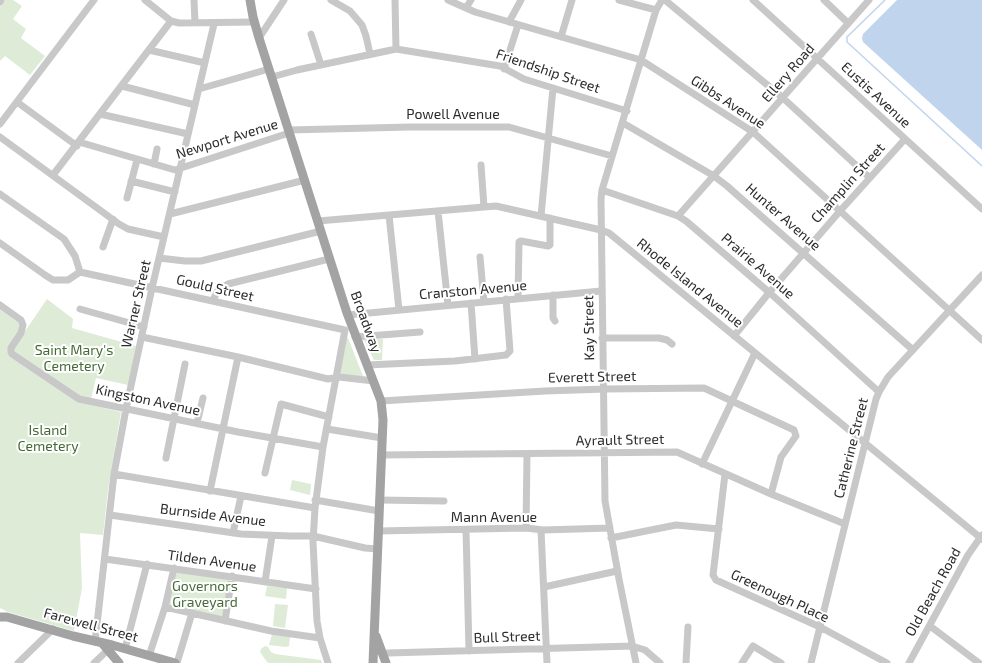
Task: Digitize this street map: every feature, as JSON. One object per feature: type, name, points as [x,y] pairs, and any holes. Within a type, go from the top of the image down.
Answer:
[{"type":"main road","name":"Broadway","points":[[250,0],[254,22],[348,315],[348,328],[355,337],[381,401],[383,420],[379,500],[376,511],[378,531],[373,663]]},
{"type":"main road","name":"Farewell Street","points":[[0,617],[7,617],[53,629],[104,645],[176,663]]},
{"type":"main road","points":[[374,633],[384,659]]},
{"type":"main road","points":[[104,645],[120,663]]},
{"type":"street","points":[[0,124],[94,0]]},
{"type":"street","points":[[145,0],[171,21],[179,23],[214,24],[254,22]]},
{"type":"street","points":[[194,0],[195,23]]},
{"type":"street","points":[[259,38],[284,0]]},
{"type":"street","points":[[331,0],[350,11],[362,25],[370,54]]},
{"type":"street","points":[[395,0],[396,49]]},
{"type":"street","name":"Gibbs Avenue","points":[[448,0],[466,8],[518,25],[641,60],[753,132],[982,340]]},
{"type":"street","points":[[466,8],[471,0]]},
{"type":"street","points":[[509,22],[521,0]]},
{"type":"street","points":[[561,37],[572,0]]},
{"type":"street","points":[[619,0],[656,10]]},
{"type":"street","points":[[663,0],[783,98],[870,178]]},
{"type":"street","name":"Kay Street","points":[[636,663],[617,571],[605,502],[601,291],[602,190],[627,111],[656,10],[663,0]]},
{"type":"street","name":"Eustis Avenue","points":[[753,0],[982,209]]},
{"type":"street","points":[[824,0],[848,23]]},
{"type":"street","name":"Ellery Road","points":[[678,216],[869,0]]},
{"type":"street","points":[[53,175],[171,21]]},
{"type":"street","name":"Warner Street","points":[[104,645],[105,558],[114,474],[126,409],[152,288],[214,24]]},
{"type":"street","points":[[504,69],[518,25]]},
{"type":"street","points":[[311,34],[321,65]]},
{"type":"street","name":"Friendship Street","points":[[199,89],[270,73],[321,65],[396,49],[500,66],[524,79],[627,111]]},
{"type":"street","points":[[149,50],[205,63]]},
{"type":"street","points":[[122,86],[195,105]]},
{"type":"street","points":[[541,216],[553,88]]},
{"type":"street","name":"Newport Avenue","points":[[17,102],[78,144],[176,170],[289,131]]},
{"type":"street","points":[[100,114],[188,134]]},
{"type":"street","name":"Hunter Avenue","points":[[623,122],[714,176],[736,193],[913,350]]},
{"type":"street","name":"Powell Avenue","points":[[289,131],[410,127],[509,127],[612,156]]},
{"type":"street","points":[[0,137],[128,229],[164,237]]},
{"type":"street","name":"Champlin Street","points":[[734,336],[804,252],[905,139]]},
{"type":"street","points":[[154,164],[157,149]]},
{"type":"street","points":[[127,198],[137,160]]},
{"type":"street","points":[[481,165],[484,207]]},
{"type":"street","points":[[170,214],[305,180]]},
{"type":"street","points":[[131,181],[175,192]]},
{"type":"street","name":"Prairie Avenue","points":[[602,190],[678,216],[770,293],[879,392]]},
{"type":"street","points":[[0,194],[64,239],[76,256],[80,272],[68,280],[53,280],[0,243]]},
{"type":"street","name":"Rhode Island Avenue","points":[[318,221],[496,206],[609,233],[981,537]]},
{"type":"street","points":[[438,211],[448,305]]},
{"type":"street","points":[[389,215],[399,310]]},
{"type":"street","points":[[518,298],[519,242],[550,245],[550,218]]},
{"type":"street","points":[[103,247],[113,219]]},
{"type":"street","points":[[159,258],[190,262],[201,261],[321,231]]},
{"type":"street","points":[[480,257],[484,302]]},
{"type":"street","points":[[213,300],[218,290],[228,284],[329,258]]},
{"type":"street","name":"Gould Street","points":[[80,272],[348,328]]},
{"type":"street","name":"Catherine Street","points":[[811,663],[879,392],[888,377],[982,275]]},
{"type":"street","name":"Cranston Avenue","points":[[348,315],[601,291]]},
{"type":"street","points":[[553,295],[553,318],[555,321]]},
{"type":"street","points":[[367,365],[475,359],[509,354],[506,299]]},
{"type":"street","points":[[471,303],[475,359]]},
{"type":"street","name":"Kingston Avenue","points":[[0,305],[21,320],[23,325],[21,333],[10,352],[79,399],[323,447]]},
{"type":"street","points":[[80,309],[144,327]]},
{"type":"street","points":[[328,663],[320,638],[317,621],[313,536],[315,504],[323,447],[335,378],[348,328]]},
{"type":"street","points":[[355,337],[420,332]]},
{"type":"street","points":[[142,337],[238,357],[328,379],[339,377],[374,381]]},
{"type":"street","points":[[602,338],[659,338],[667,340],[672,344]]},
{"type":"street","points":[[702,464],[755,353]]},
{"type":"street","points":[[210,491],[238,357]]},
{"type":"street","points":[[166,458],[185,364]]},
{"type":"street","name":"Everett Street","points":[[381,401],[602,389],[704,388],[794,430],[796,436],[782,456],[771,494]]},
{"type":"street","points":[[197,423],[203,398]]},
{"type":"street","points":[[265,473],[281,404],[329,417]]},
{"type":"street","points":[[327,428],[382,438]]},
{"type":"street","name":"Ayrault Street","points":[[381,455],[677,452],[724,474],[845,524]]},
{"type":"street","points":[[526,528],[527,454]]},
{"type":"street","points":[[114,474],[241,496],[376,511]]},
{"type":"street","name":"Greenough Place","points":[[724,474],[713,575],[716,580],[820,627],[886,663]]},
{"type":"street","points":[[233,533],[241,496]]},
{"type":"street","points":[[379,500],[444,501]]},
{"type":"street","name":"Burnside Avenue","points":[[110,515],[233,533],[272,536],[313,536],[365,548],[377,549]]},
{"type":"street","points":[[612,538],[676,525],[719,529]]},
{"type":"street","name":"Mann Avenue","points":[[378,531],[610,528]]},
{"type":"street","points":[[466,530],[469,651]]},
{"type":"street","points":[[540,530],[547,663]]},
{"type":"street","points":[[265,582],[272,536]]},
{"type":"street","name":"Old Beach Road","points":[[909,663],[968,555],[981,537]]},
{"type":"street","name":"Tilden Avenue","points":[[105,558],[316,589]]},
{"type":"street","points":[[124,649],[147,564]]},
{"type":"street","points":[[150,656],[165,607],[174,568]]},
{"type":"street","points":[[544,586],[617,571]]},
{"type":"street","points":[[225,621],[232,576]]},
{"type":"street","points":[[165,607],[271,631],[320,638]]},
{"type":"street","points":[[176,663],[192,613]]},
{"type":"street","points":[[930,626],[979,663]]},
{"type":"street","points":[[686,663],[688,628]]},
{"type":"street","points":[[18,663],[53,629]]},
{"type":"street","points":[[94,663],[104,645]]},
{"type":"street","points":[[632,646],[645,650],[660,663]]},
{"type":"street","name":"Bull Street","points":[[384,659],[388,653],[632,646]]},
{"type":"street","points":[[742,663],[752,646],[781,663]]},
{"type":"green space","points":[[5,0],[13,0],[22,6],[13,19],[26,29],[21,38],[45,56],[30,75],[5,56],[0,61],[0,7]]},
{"type":"green space","name":"Saint Mary's Cemetery","points":[[47,299],[73,319],[72,328],[136,346],[128,385],[96,378],[91,399],[80,397],[15,355],[13,349]]},
{"type":"green space","name":"Island Cemetery","points":[[0,309],[18,322],[20,326],[20,329],[9,349],[8,353],[10,357],[79,402],[121,412],[108,490],[103,535],[80,533],[82,588],[74,631],[8,612],[0,608]]},
{"type":"green space","points":[[346,338],[348,338],[363,376],[361,377],[340,374]]},
{"type":"green space","points":[[383,339],[382,360],[374,360],[364,340]]},
{"type":"green space","points":[[292,480],[311,484],[310,495],[290,490]]},
{"type":"green space","name":"Governors Graveyard","points":[[177,570],[230,578],[223,618],[168,604]]},
{"type":"green space","points":[[267,586],[287,588],[286,599],[265,596]]},
{"type":"green space","points":[[275,604],[288,605],[285,628],[273,626]]},
{"type":"green space","points":[[272,634],[290,637],[289,646],[269,645]]},
{"type":"green space","points":[[265,646],[275,654],[321,660],[322,663],[269,663],[260,652]]},
{"type":"water","points":[[897,0],[982,0],[982,150],[863,42],[863,34]]},
{"type":"waterway","points":[[885,0],[847,37],[847,42],[982,166]]}]
